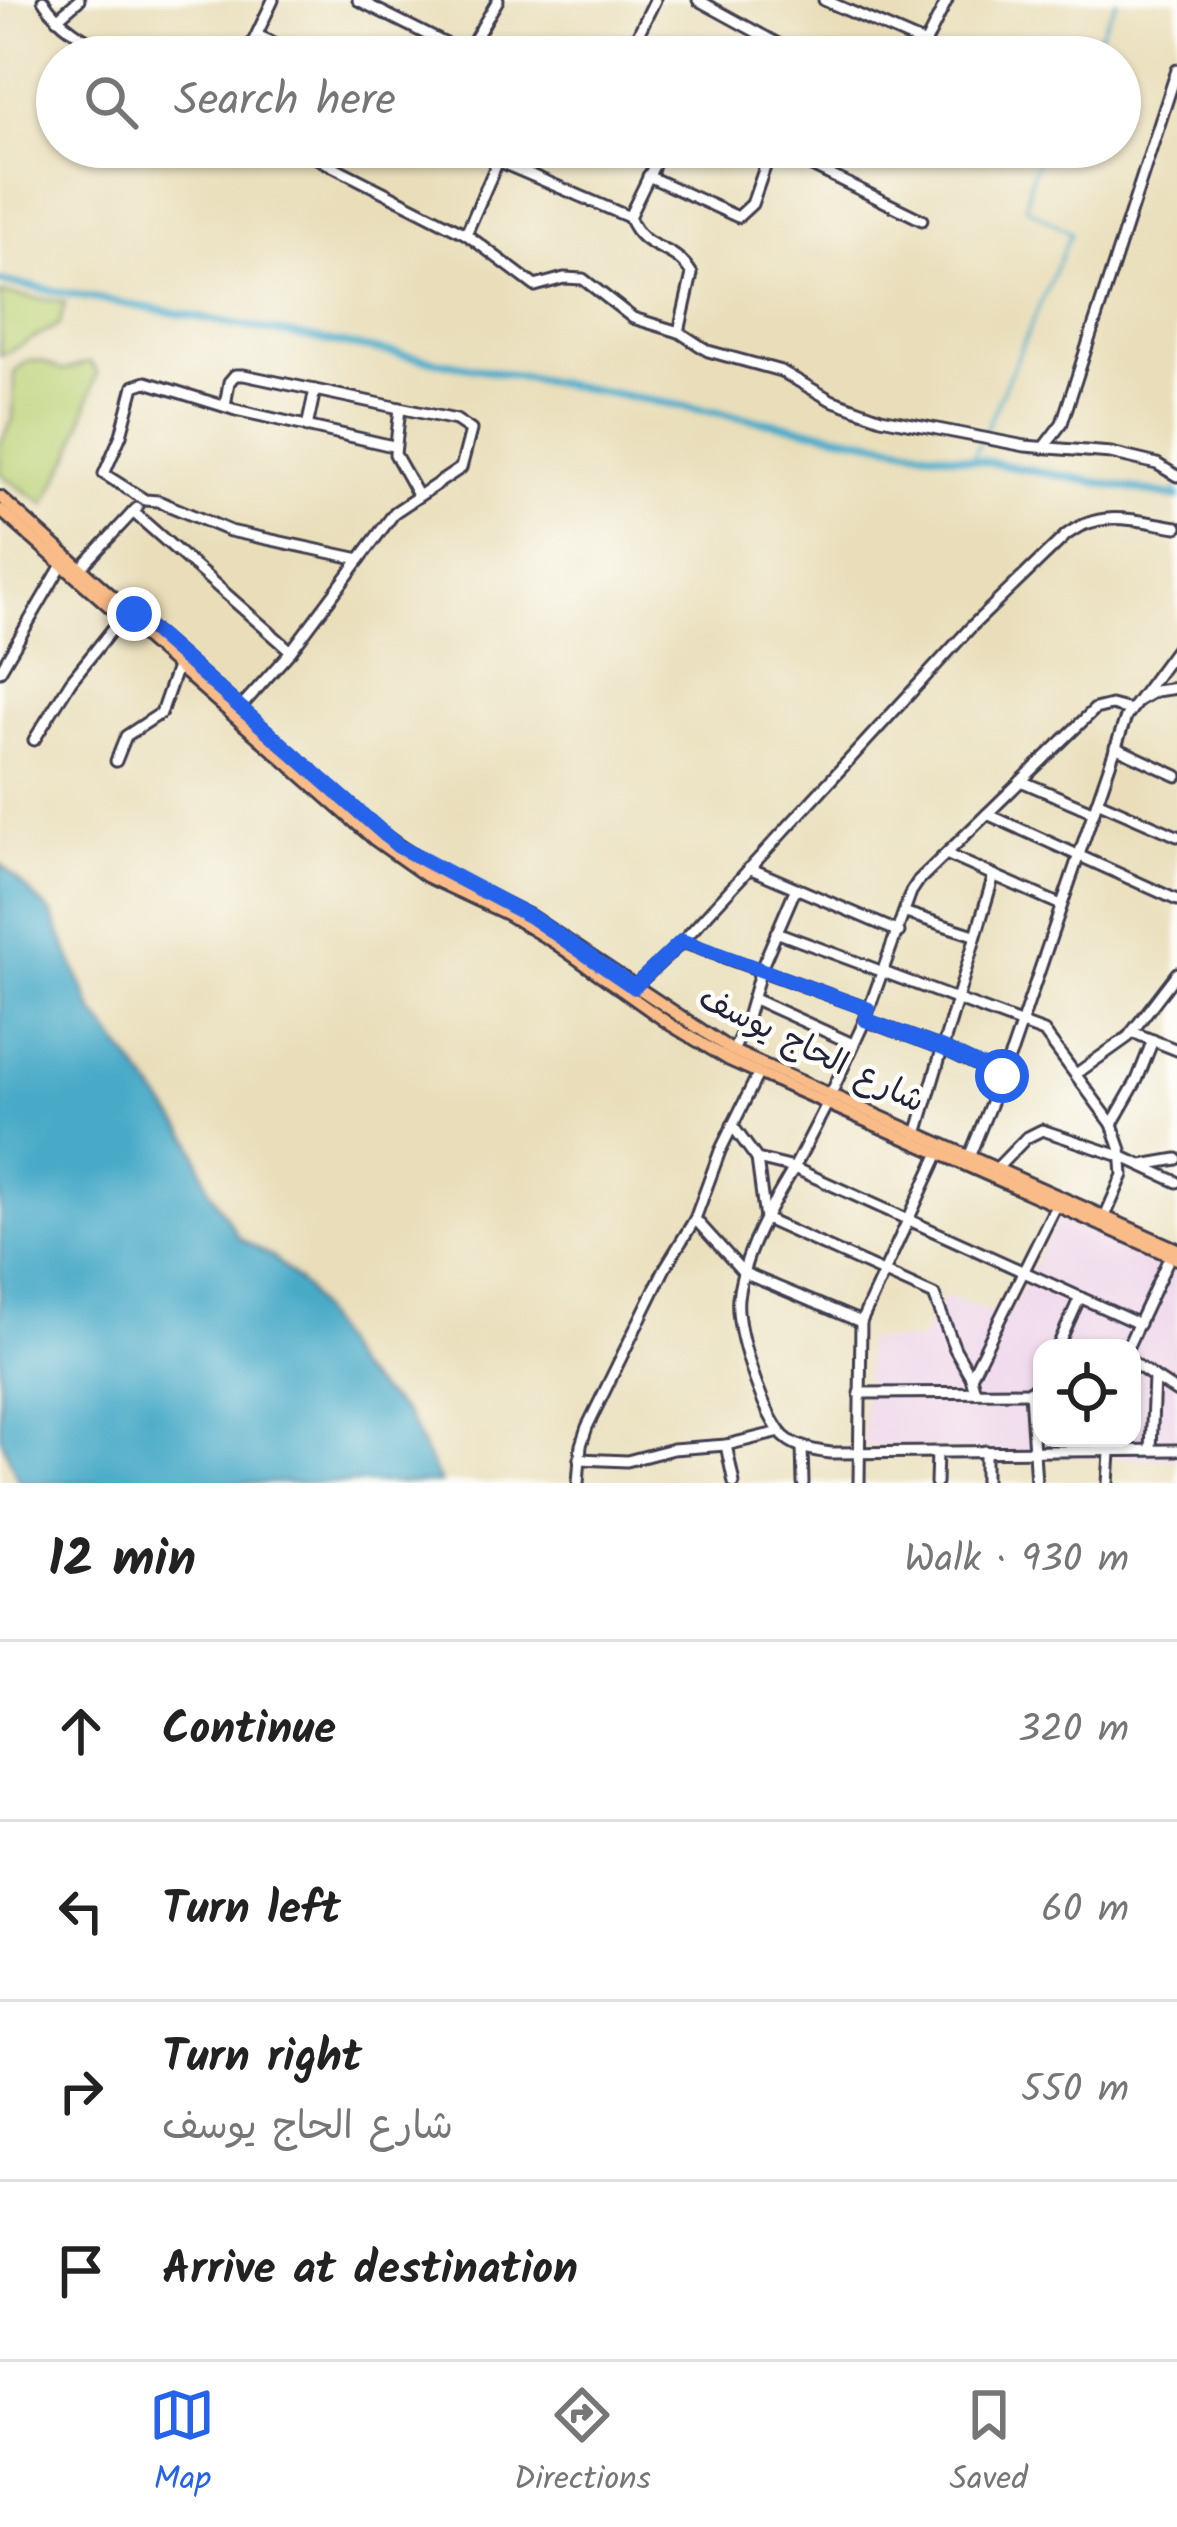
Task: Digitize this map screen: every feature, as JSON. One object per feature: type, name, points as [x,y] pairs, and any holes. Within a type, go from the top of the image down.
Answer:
[{"type":"main road","name":"شارع الحاج يوسف","points":[[0,497],[398,846],[530,916],[733,1051],[938,1155],[1103,1221]]},
{"type":"main road","name":"شارع الحاج يوسف","points":[[0,510],[412,867],[524,925],[684,1034],[758,1074],[969,1157],[1174,1255]]},
{"type":"street","points":[[43,0],[57,19],[84,36]]},
{"type":"street","points":[[57,19],[79,0]]},
{"type":"street","points":[[257,35],[273,0]]},
{"type":"street","points":[[358,0],[429,36]]},
{"type":"street","points":[[480,36],[499,0]]},
{"type":"street","points":[[637,36],[655,0]]},
{"type":"street","points":[[698,0],[764,36]]},
{"type":"street","points":[[824,0],[907,36]]},
{"type":"street","points":[[930,36],[947,0]]},
{"type":"street","points":[[1042,448],[1062,424],[1177,70]]},
{"type":"street","points":[[336,168],[466,234],[535,286],[583,279],[633,318],[679,332],[708,351],[772,368],[860,412],[1042,448],[1112,453],[1157,464],[1177,476]]},
{"type":"street","points":[[466,234],[495,168]]},
{"type":"street","points":[[516,168],[629,217],[641,240],[679,257],[692,274],[679,332]]},
{"type":"street","points":[[629,217],[652,168]]},
{"type":"street","points":[[648,176],[738,218],[752,204],[765,168]]},
{"type":"street","points":[[816,168],[922,220]]},
{"type":"street","points":[[225,406],[229,382],[236,376],[400,408],[465,423],[471,430],[461,468],[395,512],[291,650],[239,709]]},
{"type":"street","points":[[360,560],[248,537],[145,500],[104,474],[134,386],[146,382],[393,446]]},
{"type":"street","points":[[307,427],[315,390]]},
{"type":"street","points":[[400,408],[393,446],[418,495]]},
{"type":"street","points":[[82,567],[145,500]]},
{"type":"street","points":[[133,512],[291,650]]},
{"type":"street","points":[[634,987],[972,626],[1066,535],[1102,517],[1177,527]]},
{"type":"street","points":[[0,671],[63,563]]},
{"type":"street","points":[[34,740],[70,681],[122,617]]},
{"type":"street","points":[[969,1157],[1022,1023],[1115,747],[1131,708],[1177,648]]},
{"type":"street","points":[[116,761],[126,736],[161,713],[177,667]]},
{"type":"street","points":[[1072,1447],[824,1452],[802,1447],[780,1432],[758,1384],[740,1324],[739,1298],[743,1273],[765,1219],[828,1101],[919,880],[1095,709],[1131,708],[1155,692],[1177,688]]},
{"type":"street","points":[[1115,747],[1177,776]]},
{"type":"street","points":[[1021,781],[1176,834]]},
{"type":"street","points":[[987,814],[1177,900]]},
{"type":"street","points":[[948,855],[1061,905]]},
{"type":"street","points":[[749,868],[899,932]]},
{"type":"street","points":[[916,1134],[994,875]]},
{"type":"street","points":[[733,1051],[795,890]]},
{"type":"street","points":[[906,913],[974,935]]},
{"type":"street","points":[[776,932],[1044,1032],[1112,1124],[1123,1157],[1123,1175],[1103,1221]]},
{"type":"street","points":[[682,941],[761,969],[1002,1076]]},
{"type":"street","points":[[1076,1074],[1132,1032],[1177,973]]},
{"type":"street","points":[[754,999],[853,1044]]},
{"type":"street","points":[[1132,1032],[1177,1050]]},
{"type":"street","points":[[1112,1124],[1153,1040]]},
{"type":"street","points":[[578,1483],[586,1426],[665,1268],[695,1219],[731,1125],[758,1074]]},
{"type":"street","points":[[731,1125],[757,1160],[765,1219]]},
{"type":"street","points":[[996,1169],[1026,1138],[1042,1130],[1123,1157],[1177,1182]]},
{"type":"street","points":[[859,1483],[861,1322],[938,1155]]},
{"type":"street","points":[[1142,1165],[1177,1159]]},
{"type":"street","points":[[757,1160],[794,1168],[1139,1324]]},
{"type":"street","points":[[971,1377],[1056,1206]]},
{"type":"street","points":[[695,1219],[743,1273],[861,1322]]},
{"type":"street","points":[[765,1219],[934,1294],[975,1392]]},
{"type":"street","points":[[1132,1339],[1174,1255]]},
{"type":"street","points":[[1061,1339],[1080,1297]]},
{"type":"street","points":[[1141,1368],[1177,1392]]},
{"type":"street","points":[[1151,1449],[1154,1377]]},
{"type":"street","points":[[1033,1389],[1036,1483]]},
{"type":"street","points":[[859,1394],[1030,1392]]},
{"type":"street","points":[[579,1459],[626,1462],[673,1449],[726,1445],[780,1432]]},
{"type":"street","points":[[726,1445],[734,1483]]},
{"type":"street","points":[[802,1447],[803,1483]]},
{"type":"street","points":[[1108,1483],[1110,1447]]},
{"type":"street","points":[[1135,1447],[1177,1450]]},
{"type":"street","points":[[985,1451],[985,1483]]},
{"type":"street","points":[[936,1483],[937,1452]]},
{"type":"shaded area","points":[[1060,1214],[1177,1266],[1177,1460],[863,1446],[866,1340],[919,1341],[945,1296],[1007,1318]]},
{"type":"green space","points":[[0,293],[65,302],[60,324],[0,356]]},
{"type":"green space","points":[[26,361],[42,361],[63,371],[90,362],[97,373],[73,451],[45,504],[0,474],[0,443],[13,420],[14,373]]},
{"type":"water","points":[[0,863],[52,914],[93,1011],[192,1141],[208,1187],[239,1238],[273,1257],[306,1289],[356,1371],[407,1415],[440,1483],[19,1483],[0,1435]]},
{"type":"waterway","points":[[1099,36],[1117,0]]},
{"type":"waterway","points":[[984,434],[1071,233],[1026,207],[1035,168]]},
{"type":"waterway","points":[[0,281],[1177,497]]},
{"type":"waterway","points":[[971,460],[980,442]]},
{"type":"waterway","points":[[1175,497],[1177,488]]},
{"type":"route","points":[[134,614],[398,846],[530,916],[634,987],[682,941],[868,1009],[866,1020],[1002,1076]]}]
